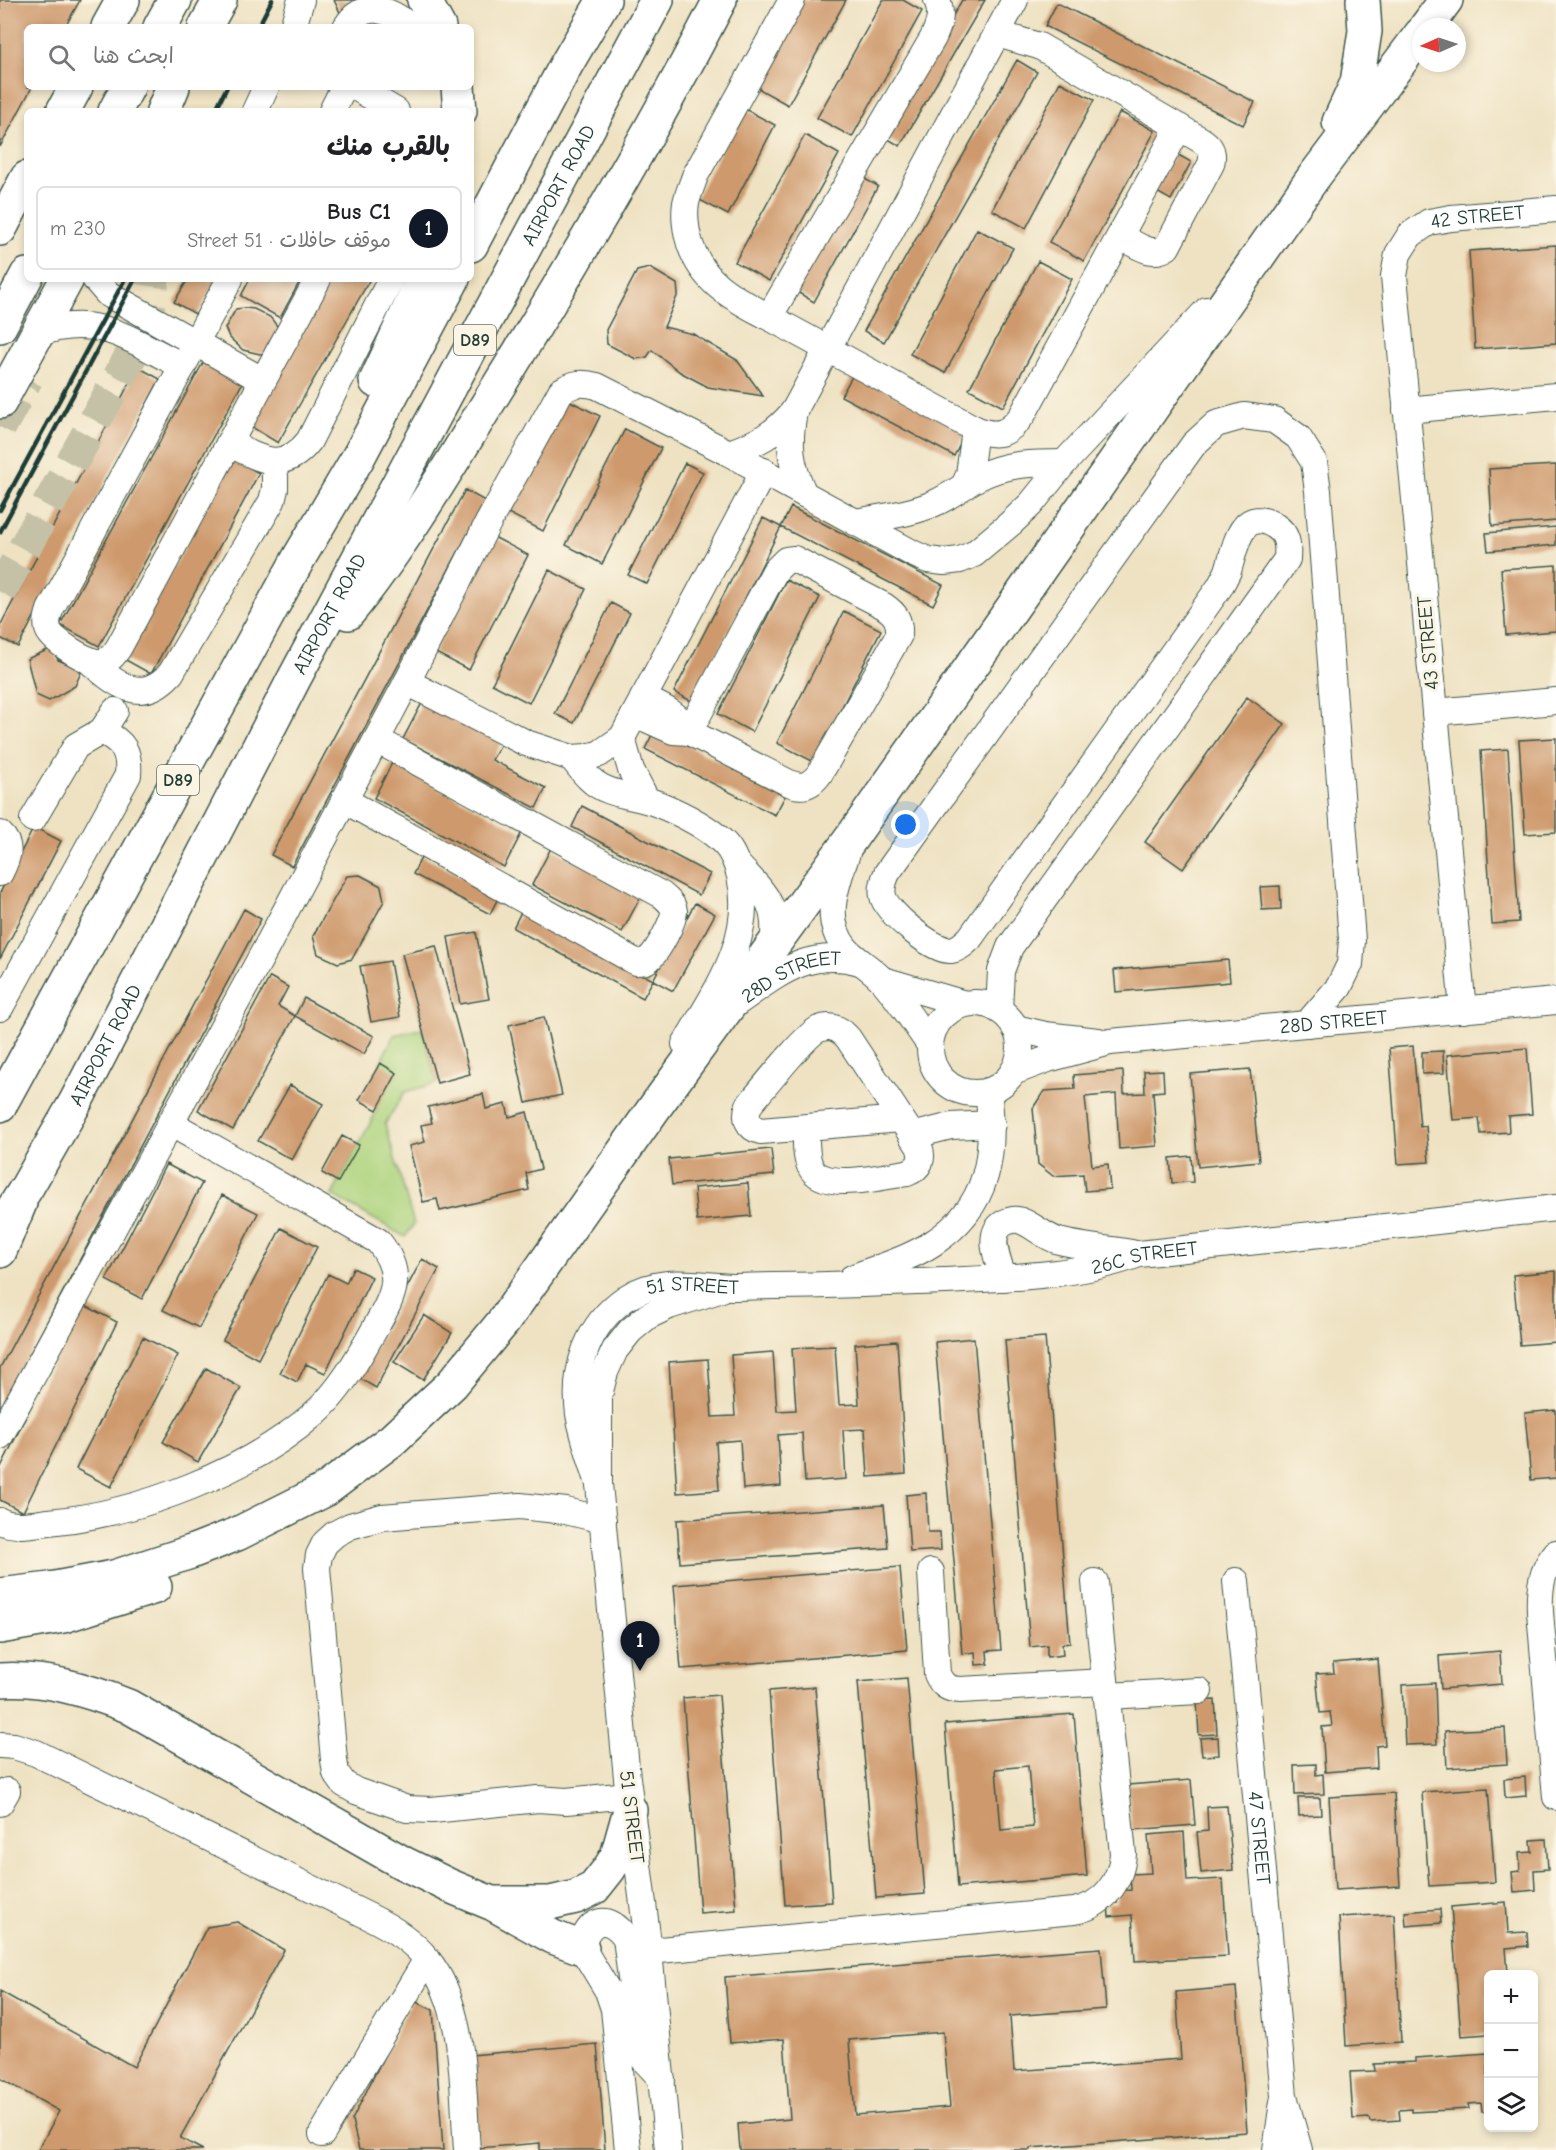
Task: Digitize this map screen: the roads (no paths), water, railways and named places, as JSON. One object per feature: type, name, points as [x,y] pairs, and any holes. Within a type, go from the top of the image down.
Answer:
[{"type":"main road","points":[[110,24],[123,0]]},
{"type":"main road","points":[[162,24],[175,0]]},
{"type":"main road","points":[[207,24],[220,0]]},
{"type":"main road","points":[[424,0],[437,24]]},
{"type":"main road","points":[[566,65],[592,0]]},
{"type":"main road","points":[[474,238],[566,65],[604,0]]},
{"type":"main road","name":"AIRPORT ROAD","points":[[0,1229],[75,1103],[294,679],[657,0]]},
{"type":"main road","points":[[294,679],[356,603],[424,505],[524,344],[659,114],[720,0]]},
{"type":"main road","points":[[1313,178],[1357,83],[1365,31],[1363,0]]},
{"type":"main road","points":[[1433,18],[1446,0]]},
{"type":"main road","points":[[0,1628],[63,1616],[149,1578],[325,1490],[392,1440],[452,1384],[504,1321],[852,837],[1313,178],[1412,46]]},
{"type":"main road","points":[[65,108],[74,90]]},
{"type":"main road","points":[[117,108],[126,90]]},
{"type":"main road","points":[[458,90],[460,108]]},
{"type":"main road","points":[[0,229],[24,184]]},
{"type":"main road","points":[[0,326],[24,281]]},
{"type":"main road","points":[[0,402],[65,282]]},
{"type":"main road","points":[[359,456],[364,418],[371,392],[422,282]]},
{"type":"main road","name":"D89","points":[[0,1106],[300,556],[359,456],[451,282]]},
{"type":"main road","points":[[0,1251],[27,1187]]},
{"type":"main road","points":[[0,1595],[50,1590],[114,1577],[149,1578]]},
{"type":"main road","points":[[0,1680],[46,1682],[88,1690],[128,1706],[404,1863],[491,1903],[553,1937],[582,1948]]},
{"type":"main road","points":[[491,1903],[549,1903],[576,1897],[594,1888],[603,1879],[617,1856],[629,1795]]},
{"type":"street","points":[[294,24],[301,0]]},
{"type":"street","points":[[792,0],[695,176],[686,203],[686,232],[695,259],[712,282],[727,294],[975,429],[989,434],[1003,433],[1015,426],[1023,414],[1179,127]]},
{"type":"street","points":[[769,317],[933,38],[940,24],[940,8],[937,0]]},
{"type":"street","points":[[729,453],[766,438],[781,427],[794,411],[1015,0]]},
{"type":"street","points":[[348,24],[359,12],[370,8],[383,9],[406,24]]},
{"type":"street","points":[[997,34],[1039,46],[1179,127],[1207,144],[1211,150],[1213,157],[1167,247],[1154,252],[1121,237]]},
{"type":"street","points":[[256,108],[265,90]]},
{"type":"street","points":[[334,108],[342,90]]},
{"type":"street","points":[[360,90],[391,108]]},
{"type":"street","name":"42 STREET","points":[[1394,276],[1398,254],[1410,235],[1429,222],[1556,209]]},
{"type":"street","points":[[0,1436],[408,682],[489,521],[561,391],[572,384],[585,382],[597,386],[764,471],[928,561],[960,560],[974,554],[1031,504],[1064,462],[1268,243]]},
{"type":"street","name":"43 STREET","points":[[1394,276],[1463,1010]]},
{"type":"street","points":[[98,282],[108,294],[262,380]]},
{"type":"street","points":[[228,282],[56,600],[47,620],[48,629],[53,638],[122,687],[142,690],[162,683],[171,673],[272,501],[275,476]]},
{"type":"street","points":[[87,660],[106,661],[119,647],[316,282]]},
{"type":"street","points":[[229,443],[269,461],[285,461],[300,453],[309,441],[389,282]]},
{"type":"street","points":[[37,334],[72,324],[90,325],[107,330],[183,366]]},
{"type":"street","points":[[1406,410],[1556,396]]},
{"type":"street","points":[[794,411],[790,432],[790,454],[795,475],[804,494]]},
{"type":"street","points":[[1007,1019],[1001,971],[1010,947],[1287,559],[1288,544],[1282,530],[1269,522],[1255,522],[1242,529],[1235,543],[1227,574],[1219,588],[970,938],[962,946],[951,950],[940,949],[896,916],[888,907],[883,896],[883,884],[887,873],[1194,444],[1216,424],[1244,416],[1274,420],[1298,436],[1314,462],[1318,491],[1352,940],[1350,964],[1339,987],[1307,1024]]},
{"type":"street","points":[[964,486],[969,475],[975,429]]},
{"type":"street","points":[[855,522],[915,510],[936,502],[981,476],[1005,468],[1032,463],[1064,462]]},
{"type":"street","points":[[408,682],[526,743],[572,758],[599,754],[622,738],[764,471]]},
{"type":"street","points":[[639,706],[672,712],[680,718],[689,732],[796,786],[806,786],[814,781],[899,635],[900,623],[894,612],[802,561],[786,560],[775,571],[689,732]]},
{"type":"street","points":[[1434,712],[1556,701]]},
{"type":"street","points":[[0,1008],[128,775],[129,760],[125,748],[116,738],[109,721],[76,746],[33,819]]},
{"type":"street","points":[[622,738],[631,770],[646,799]]},
{"type":"street","points":[[344,800],[636,962],[643,962],[650,958],[672,922],[674,907],[662,895],[376,740]]},
{"type":"street","points":[[572,758],[591,780],[604,788],[646,799],[713,833],[726,845],[736,862],[766,896],[774,911],[776,926],[773,946]]},
{"type":"street","points":[[0,834],[8,845],[8,855],[0,873]]},
{"type":"street","name":"28D STREET","points":[[852,837],[832,908],[837,936],[845,948],[883,980],[930,1045]]},
{"type":"street","points":[[656,1107],[675,1064],[726,973],[739,940],[743,902],[736,862]]},
{"type":"street","name":"28D STREET","points":[[727,1010],[787,970],[807,961],[834,957],[860,962]]},
{"type":"street","name":"28D STREET","points":[[883,980],[965,1004]]},
{"type":"street","name":"28D STREET","points":[[1013,1072],[1048,1059],[1110,1042],[1556,1001]]},
{"type":"street","points":[[983,1003],[1007,1019],[1018,1036],[1020,1055],[1013,1072],[1002,1084],[988,1091],[967,1092],[947,1083],[937,1073],[930,1045],[932,1034],[944,1014],[965,1004],[983,1003]]},
{"type":"street","name":"28D STREET","points":[[1007,1019],[1045,1035],[1110,1042]]},
{"type":"street","points":[[806,1128],[809,1164],[817,1175],[831,1181],[912,1172],[920,1164],[919,1146],[906,1128],[848,1038],[836,1028],[828,1027],[813,1032],[748,1105],[746,1111],[748,1123],[757,1130],[806,1128],[906,1128],[992,1124]]},
{"type":"street","points":[[832,1286],[914,1254],[934,1243],[966,1212],[987,1173],[992,1124],[988,1091]]},
{"type":"street","points":[[0,1521],[19,1525],[75,1520],[117,1512],[156,1500],[250,1458],[285,1437],[316,1412],[339,1386],[355,1363],[388,1304],[394,1288],[395,1271],[389,1255],[378,1241],[170,1123]]},
{"type":"street","name":"26C STREET","points":[[731,1287],[832,1286],[1004,1278],[1097,1266],[1139,1254],[1556,1208]]},
{"type":"street","points":[[1004,1278],[994,1245],[996,1233],[1001,1225],[1009,1221],[1018,1220],[1057,1241],[1139,1254]]},
{"type":"street","name":"51 STREET","points":[[669,2150],[649,1951],[629,1795],[601,1502],[599,1395],[605,1372],[615,1350],[630,1331],[648,1316],[669,1306],[731,1287]]},
{"type":"street","points":[[601,1502],[566,1510],[520,1506],[382,1517],[342,1530],[325,1543],[319,1555],[317,1568],[334,1760],[336,1773],[344,1784],[393,1806],[419,1810],[538,1799],[566,1801],[629,1795]]},
{"type":"street","points":[[1556,1553],[1550,1559],[1539,1585],[1540,1612],[1551,1684],[1556,1797]]},
{"type":"street","points":[[931,1572],[936,1674],[941,1683],[950,1689],[1199,1691]]},
{"type":"street","name":"47 STREET","points":[[1236,1581],[1284,2096],[1299,2150]]},
{"type":"street","points":[[649,1951],[1074,1911],[1096,1904],[1118,1878],[1123,1854],[1095,1582]]},
{"type":"street","points":[[0,1745],[14,1746],[36,1753],[386,1925],[404,1936],[427,1959],[442,1983],[456,2021],[467,2150]]},
{"type":"street","points":[[628,2150],[614,2009],[608,1991],[582,1948],[583,1938],[588,1928],[596,1923],[606,1921],[614,1924],[626,1938],[640,2050],[645,2061],[662,2079]]},
{"type":"street","points":[[322,2134],[427,1959]]},
{"type":"street","name":"47 STREET","points":[[1276,2150],[1284,2096]]},
{"type":"tunnel","points":[[0,592],[134,350],[146,315],[152,282]]},
{"type":"tunnel","points":[[0,427],[27,378]]},
{"type":"railway","points":[[260,24],[272,0]]},
{"type":"railway","points":[[216,108],[226,90]]},
{"type":"railway","points":[[0,510],[123,282]]},
{"type":"railway","points":[[0,532],[133,282]]},
{"type":"place","name":"Bus C1","points":[[640,1671]]}]
